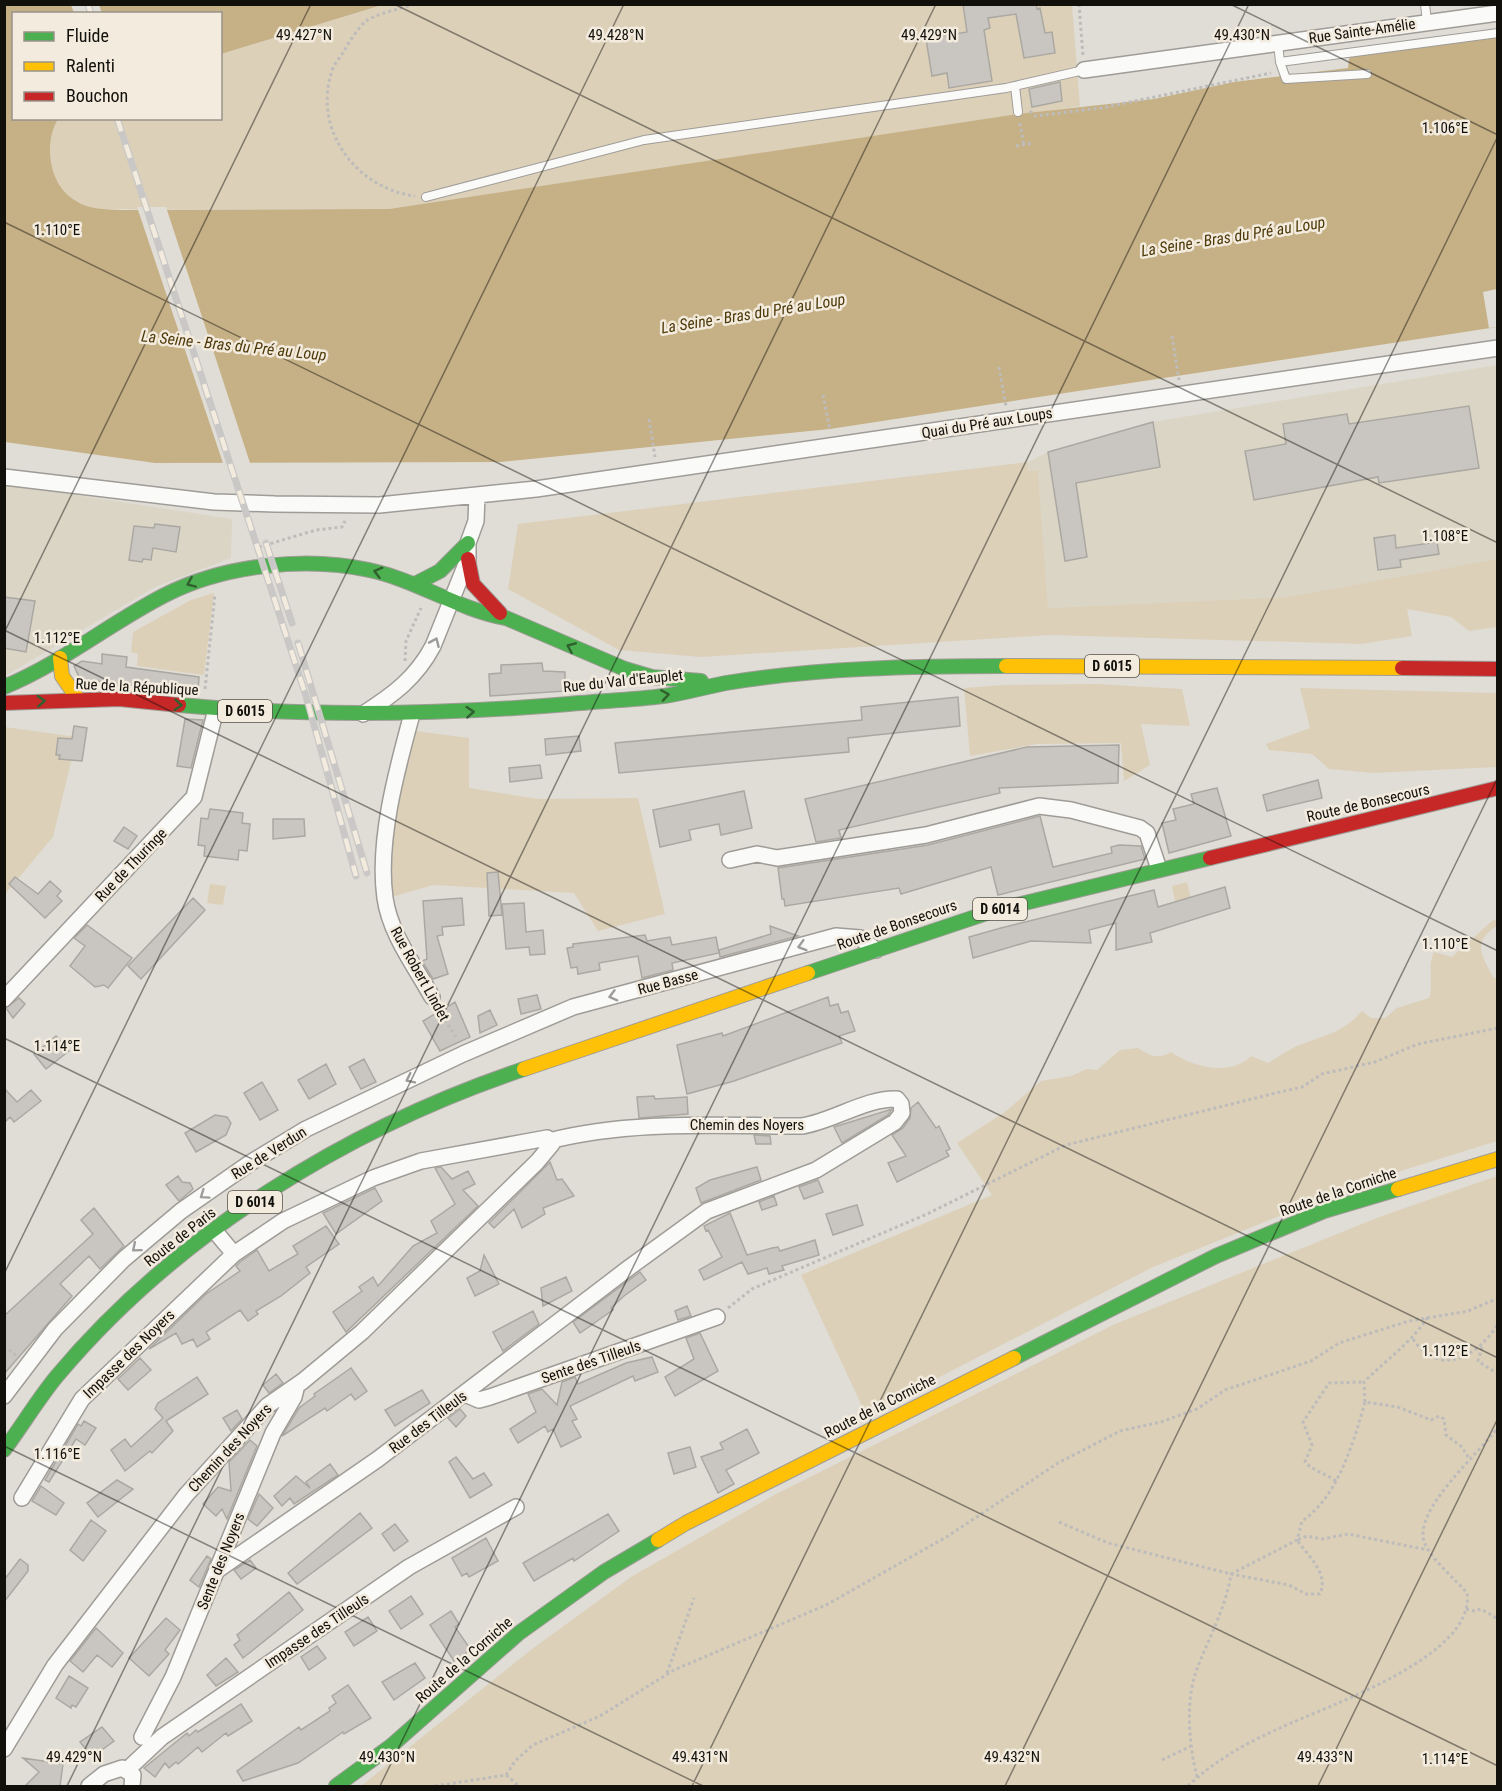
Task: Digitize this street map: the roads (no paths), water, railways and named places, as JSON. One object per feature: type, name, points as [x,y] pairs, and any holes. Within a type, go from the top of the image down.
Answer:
[{"type":"main road","points":[[415,584],[440,571],[468,543]]},
{"type":"main road","points":[[468,559],[470,580],[476,591],[506,618]]},
{"type":"main road","name":"D 6015","points":[[4,687],[35,674],[165,594],[206,577],[233,571],[321,564],[369,570],[415,584],[452,599]]},
{"type":"main road","name":"Rue du Val d'Eauplet","points":[[452,599],[489,615],[506,618],[625,669],[652,677],[727,683]]},
{"type":"main road","points":[[60,658],[62,676],[78,699]]},
{"type":"main road","name":"D 6015","points":[[727,683],[818,674],[945,666],[1497,669]]},
{"type":"main road","name":"Rue du Val d'Eauplet","points":[[412,714],[462,713],[664,696],[727,683]]},
{"type":"main road","name":"Rue de la République","points":[[4,703],[119,699],[209,708],[361,715],[412,714]]},
{"type":"main road","name":"Route de Bonsecours","points":[[490,1080],[996,910],[1373,821],[1497,789]]},
{"type":"main road","name":"Route de Paris","points":[[4,1450],[57,1376],[95,1334],[143,1286],[214,1230],[330,1154],[490,1080]]},
{"type":"main road","name":"Route de la Corniche","points":[[336,1786],[391,1746],[519,1633],[604,1572],[686,1523],[1216,1256],[1324,1211],[1497,1160]]},
{"type":"street","name":"Rue Sainte-Amélie","points":[[1084,70],[1497,13]]},
{"type":"street","name":"Quai du Pré aux Loups","points":[[4,477],[344,505],[379,505],[449,494],[477,496],[656,466],[1181,388],[1497,348]]},
{"type":"street","points":[[361,715],[395,694],[410,680],[434,646],[468,559],[468,543],[476,521],[477,496]]},
{"type":"street","name":"Rue de Thuringe","points":[[4,999],[195,797],[209,708]]},
{"type":"street","name":"Rue Robert Lindet","points":[[412,714],[384,857],[385,899],[395,932],[432,997]]},
{"type":"street","points":[[730,860],[757,854],[777,858],[926,836],[1039,806],[1071,810],[1140,828],[1147,833],[1159,870]]},
{"type":"street","name":"Rue Basse","points":[[463,1054],[573,1006],[836,936],[860,938],[876,950]]},
{"type":"street","name":"Rue de Verdun","points":[[4,1396],[55,1329],[124,1259],[181,1211],[250,1163],[306,1129],[463,1054]]},
{"type":"street","name":"Chemin des Noyers","points":[[549,1141],[617,1129],[688,1125],[802,1126],[819,1124],[885,1098],[897,1099],[901,1104],[902,1113],[895,1122],[816,1170],[707,1211],[630,1267]]},
{"type":"street","name":"Chemin des Noyers","points":[[4,1749],[54,1665],[186,1494],[267,1406],[297,1385],[362,1332],[537,1162],[552,1144],[547,1138],[421,1161],[373,1178],[283,1221],[234,1254]]},
{"type":"street","points":[[214,1230],[234,1254]]},
{"type":"street","name":"Impasse des Noyers","points":[[22,1498],[82,1399],[234,1254]]},
{"type":"street","name":"Rue des Tilleuls","points":[[219,1569],[378,1460],[630,1267]]},
{"type":"street","name":"Sente des Tilleuls","points":[[465,1394],[479,1400],[490,1397],[717,1317]]},
{"type":"street","name":"Sente des Noyers","points":[[125,1769],[173,1677],[273,1433],[294,1397],[297,1385]]},
{"type":"street","name":"Impasse des Tilleuls","points":[[125,1769],[162,1737],[409,1567],[516,1507]]},
{"type":"street","points":[[89,1786],[104,1774],[125,1769],[133,1775],[132,1786]]},
{"type":"lane","points":[[1425,4],[1427,22]]},
{"type":"lane","points":[[1280,62],[1497,33]]},
{"type":"lane","points":[[1278,43],[1280,62],[1286,79],[1367,74]]},
{"type":"lane","points":[[426,197],[644,140],[1014,86],[1084,70]]},
{"type":"lane","points":[[1014,86],[1018,112]]},
{"type":"water","name":"La Seine - Bras du Pré au Loup","points":[[5,5],[382,5],[222,54],[222,12],[12,12],[12,120],[58,120],[53,129],[50,152],[54,175],[60,185],[67,194],[81,204],[121,210],[389,209],[1018,114],[1154,99],[1234,82],[1348,68],[1350,52],[1497,34],[1497,327],[830,429],[501,462],[155,463],[5,442]]},
{"type":"railway","points":[[88,4],[90,12]]},
{"type":"railway","points":[[118,120],[306,696],[356,876]]},
{"type":"railway","points":[[266,543],[292,623]]},
{"type":"railway","points":[[298,643],[367,873]]}]
